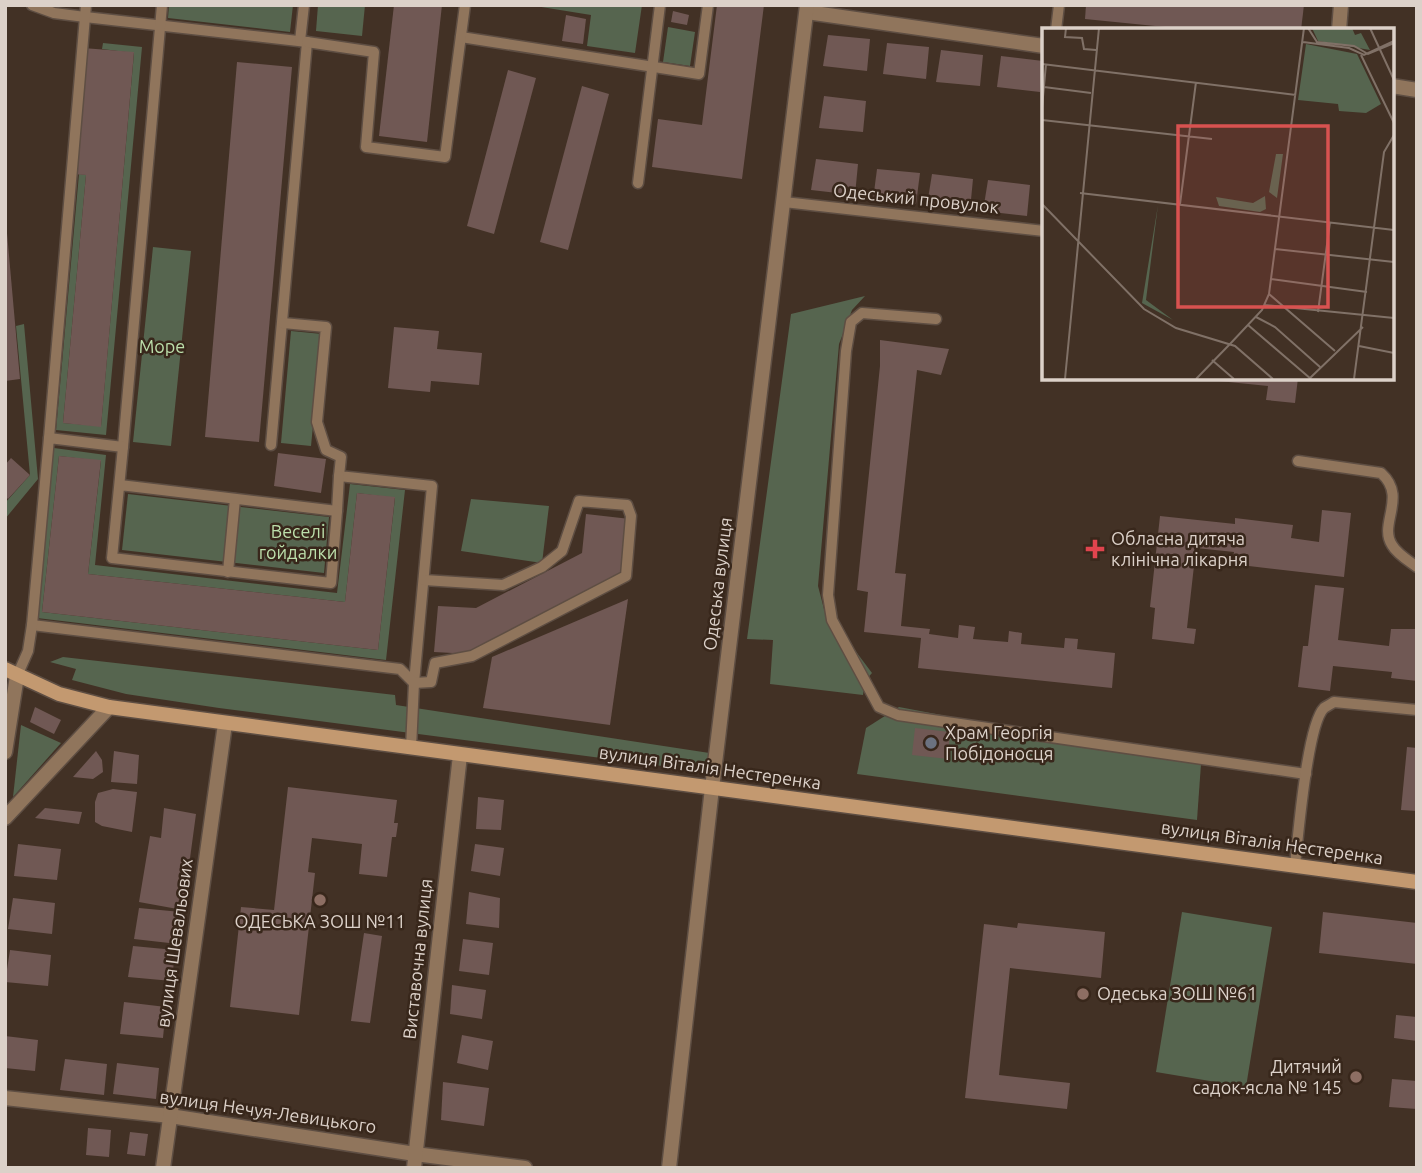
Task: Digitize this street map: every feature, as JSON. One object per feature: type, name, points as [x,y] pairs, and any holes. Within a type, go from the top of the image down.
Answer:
[{"type":"main road","name":"вулиця Віталія Нестеренка","points":[[11,673],[59,694],[109,708],[1417,882]]},
{"type":"street","points":[[1339,28],[1341,5]]},
{"type":"street","points":[[807,9],[1042,46]]},
{"type":"street","name":"Одеська вулиця","points":[[669,1168],[712,788],[807,9]]},
{"type":"street","points":[[1394,86],[1417,90]]},
{"type":"street","points":[[5,752],[11,673]]},
{"type":"street","points":[[5,818],[109,708]]},
{"type":"street","name":"вулиця Шевальових","points":[[163,1168],[225,724]]},
{"type":"street","name":"Виставочна вулиця","points":[[415,1161],[460,755]]},
{"type":"street","name":"вулиця Нечуя-Левицького","points":[[5,1098],[170,1116],[415,1161],[525,1168]]},
{"type":"lane","points":[[32,5],[54,13],[374,52],[366,147],[445,157],[465,5]]},
{"type":"lane","points":[[11,673],[28,651],[32,625],[86,5]]},
{"type":"lane","points":[[162,5],[112,558],[331,583],[341,457],[326,450],[317,422],[326,327],[283,323]]},
{"type":"lane","points":[[271,446],[283,323],[304,42],[304,5]]},
{"type":"lane","points":[[638,183],[660,5]]},
{"type":"lane","points":[[461,37],[699,74],[708,5]]},
{"type":"lane","points":[[1056,28],[1059,5]]},
{"type":"lane","name":"Одеський провулок","points":[[784,202],[1042,231]]},
{"type":"lane","points":[[936,319],[862,313],[851,322],[846,351],[828,595],[832,620],[879,707],[898,715],[1306,774]]},
{"type":"lane","points":[[49,438],[123,447]]},
{"type":"lane","points":[[1298,461],[1381,473],[1391,482],[1393,491],[1388,538],[1392,547],[1417,567]]},
{"type":"lane","points":[[339,476],[432,486],[414,683],[411,748]]},
{"type":"lane","points":[[120,485],[337,510]]},
{"type":"lane","points":[[228,572],[235,499]]},
{"type":"lane","points":[[32,625],[400,669],[414,683],[431,682],[435,663],[472,656],[626,576],[631,516],[627,505],[579,501],[562,551],[542,567],[503,585],[424,580]]},
{"type":"lane","points":[[1296,865],[1306,774],[1317,722],[1323,709],[1334,702],[1417,710]]},
{"type":"green space","points":[[169,5],[293,5],[290,32],[168,18]]},
{"type":"green space","points":[[318,5],[365,5],[362,36],[316,31]]},
{"type":"green space","points":[[529,5],[642,5],[635,53],[587,46],[591,15]]},
{"type":"green space","points":[[668,27],[695,32],[690,66],[663,62]]},
{"type":"green space","points":[[103,43],[142,47],[106,435],[56,430],[79,174],[86,175],[63,423],[101,426],[134,53],[102,49]]},
{"type":"green space","name":"Море","points":[[153,247],[191,251],[171,446],[133,442]]},
{"type":"green space","points":[[865,296],[852,310],[839,344],[818,586],[824,609],[872,673],[865,681],[863,695],[770,684],[773,640],[747,639],[791,314]]},
{"type":"green space","points":[[24,324],[38,479],[5,519],[5,503],[30,475],[16,326]]},
{"type":"green space","points":[[291,331],[322,334],[311,446],[281,443]]},
{"type":"green space","points":[[54,448],[106,455],[95,565],[337,593],[350,484],[405,490],[386,660],[37,618]],"holes":[[[59,456],[101,461],[88,574],[345,602],[357,493],[395,498],[378,650],[42,612]]]},
{"type":"green space","name":"Веселі гойдалки","points":[[128,494],[329,517],[324,573],[122,550]]},
{"type":"green space","points":[[471,499],[549,506],[542,563],[461,551]]},
{"type":"green space","points":[[63,657],[395,695],[396,705],[716,754],[708,772],[219,708],[126,694],[72,680],[76,669],[50,662]]},
{"type":"green space","points":[[899,707],[1201,764],[1197,820],[857,774],[866,728]]},
{"type":"green space","points":[[21,725],[61,743],[13,797]]},
{"type":"green space","points":[[1182,912],[1272,927],[1246,1087],[1156,1072]]},
{"type":"building","points":[[394,5],[442,5],[427,142],[379,136]]},
{"type":"building","points":[[717,5],[764,5],[742,179],[652,167],[658,119],[702,125]]},
{"type":"building","points":[[1086,5],[1304,5],[1301,28],[1175,28],[1085,19]]},
{"type":"building","points":[[673,11],[689,15],[687,25],[671,22]]},
{"type":"building","points":[[566,15],[586,19],[583,44],[562,41]]},
{"type":"building","points":[[828,35],[870,39],[867,71],[823,66]]},
{"type":"building","points":[[887,43],[929,47],[926,79],[883,74]]},
{"type":"building","points":[[83,48],[134,52],[101,427],[63,423],[86,175],[72,174]]},
{"type":"building","points":[[941,50],[983,55],[980,86],[936,82]]},
{"type":"building","points":[[1001,56],[1042,61],[1040,92],[997,87]]},
{"type":"building","points":[[237,62],[292,67],[259,442],[205,437]]},
{"type":"building","points":[[508,70],[536,78],[494,234],[467,226]]},
{"type":"building","points":[[582,86],[609,94],[568,250],[540,242]]},
{"type":"building","points":[[824,96],[866,101],[863,132],[819,128]]},
{"type":"building","points":[[816,159],[858,164],[855,195],[811,190]]},
{"type":"building","points":[[877,169],[920,173],[916,204],[873,200]]},
{"type":"building","points":[[932,174],[973,179],[970,210],[927,205]]},
{"type":"building","points":[[988,180],[1030,185],[1027,216],[983,211]]},
{"type":"building","points":[[5,233],[20,379],[5,381]]},
{"type":"building","points":[[394,327],[439,331],[437,349],[482,353],[479,385],[431,381],[430,392],[388,388]]},
{"type":"building","points":[[880,340],[949,349],[941,375],[917,370],[895,573],[906,574],[901,626],[930,629],[929,634],[958,638],[959,625],[975,627],[973,639],[1008,642],[1009,631],[1022,633],[1021,644],[1064,648],[1065,638],[1078,639],[1077,649],[1115,653],[1112,688],[918,668],[921,638],[864,632],[868,592],[857,590],[880,366]]},
{"type":"building","points":[[1209,380],[1298,380],[1295,403],[1266,400],[1268,386]]},
{"type":"building","points":[[278,453],[326,459],[321,493],[274,486]]},
{"type":"building","points":[[59,456],[101,460],[88,574],[345,602],[357,493],[395,497],[378,650],[42,612]]},
{"type":"building","points":[[11,458],[30,475],[8,499],[5,496],[5,465]]},
{"type":"building","points":[[1322,510],[1351,513],[1344,577],[1232,564],[1234,552],[1196,548],[1187,628],[1196,629],[1194,644],[1152,639],[1155,608],[1150,607],[1160,516],[1235,524],[1235,518],[1293,525],[1291,538],[1319,542]]},
{"type":"building","points":[[586,514],[630,519],[624,577],[471,654],[434,652],[438,606],[476,608],[582,553]]},
{"type":"building","points":[[1315,585],[1344,588],[1338,640],[1389,646],[1391,629],[1417,629],[1417,681],[1391,678],[1392,672],[1333,666],[1330,691],[1298,687],[1303,646],[1308,646]]},
{"type":"building","points":[[628,599],[610,725],[483,708],[492,657]]},
{"type":"building","points":[[35,707],[61,720],[54,734],[30,722]]},
{"type":"building","name":"Храм Георгія Побідоносця","points":[[915,728],[950,732],[948,759],[912,755]]},
{"type":"building","points":[[1407,747],[1417,748],[1417,811],[1401,810]]},
{"type":"building","points":[[96,751],[102,760],[103,772],[93,779],[73,777]]},
{"type":"building","points":[[114,751],[139,755],[137,784],[111,782]]},
{"type":"building","points":[[288,787],[397,800],[394,823],[398,823],[396,837],[392,837],[387,877],[359,874],[362,844],[312,838],[308,872],[315,873],[299,1015],[230,1007],[241,907],[274,910]]},
{"type":"building","points":[[113,789],[137,792],[132,832],[95,822],[98,793]]},
{"type":"building","points":[[478,797],[504,800],[501,830],[476,829]]},
{"type":"building","points":[[45,808],[82,812],[79,824],[35,818]]},
{"type":"building","points":[[164,808],[196,814],[183,910],[139,902],[150,836],[161,838]]},
{"type":"building","points":[[18,844],[61,849],[57,880],[14,876]]},
{"type":"building","points":[[475,844],[504,848],[500,876],[471,871]]},
{"type":"building","points":[[469,892],[500,898],[499,928],[466,924]]},
{"type":"building","points":[[13,898],[55,903],[52,934],[8,929]]},
{"type":"building","points":[[139,908],[181,912],[178,944],[134,939]]},
{"type":"building","points":[[1323,912],[1417,923],[1417,964],[1319,953]]},
{"type":"building","points":[[1018,923],[1105,932],[1101,978],[1010,968],[999,1075],[1070,1083],[1067,1109],[965,1098],[984,924],[1017,928]]},
{"type":"building","points":[[364,933],[382,936],[370,1023],[351,1021]]},
{"type":"building","points":[[463,939],[493,943],[489,975],[459,971]]},
{"type":"building","points":[[133,946],[175,950],[172,981],[128,977]]},
{"type":"building","points":[[10,950],[51,955],[48,986],[5,982]]},
{"type":"building","points":[[452,985],[486,990],[482,1019],[450,1014]]},
{"type":"building","points":[[124,1002],[166,1007],[163,1038],[120,1034]]},
{"type":"building","points":[[1396,1015],[1417,1017],[1417,1041],[1394,1038]]},
{"type":"building","points":[[462,1035],[493,1041],[488,1070],[457,1063]]},
{"type":"building","points":[[5,1036],[38,1040],[35,1071],[5,1068]]},
{"type":"building","points":[[65,1059],[107,1064],[104,1095],[60,1090]]},
{"type":"building","points":[[117,1063],[159,1068],[156,1099],[113,1094]]},
{"type":"building","points":[[1392,1079],[1417,1081],[1417,1109],[1389,1107]]},
{"type":"building","points":[[443,1082],[489,1088],[484,1126],[441,1120]]},
{"type":"building","points":[[88,1128],[111,1130],[109,1157],[86,1155]]},
{"type":"building","points":[[130,1132],[148,1134],[145,1156],[127,1154]]},
{"type":"place","name":"Обласна дитяча клінічна лікарня","points":[[1095,549]]},
{"type":"place","name":"Храм Георгія Побідоносця","points":[[931,743]]},
{"type":"place","name":"ОДЕСЬКА ЗОШ №11","points":[[320,900]]},
{"type":"place","name":"Одеська ЗОШ №61","points":[[1083,994]]},
{"type":"place","name":"Дитячий садок-ясла № 145","points":[[1356,1077]]}]
